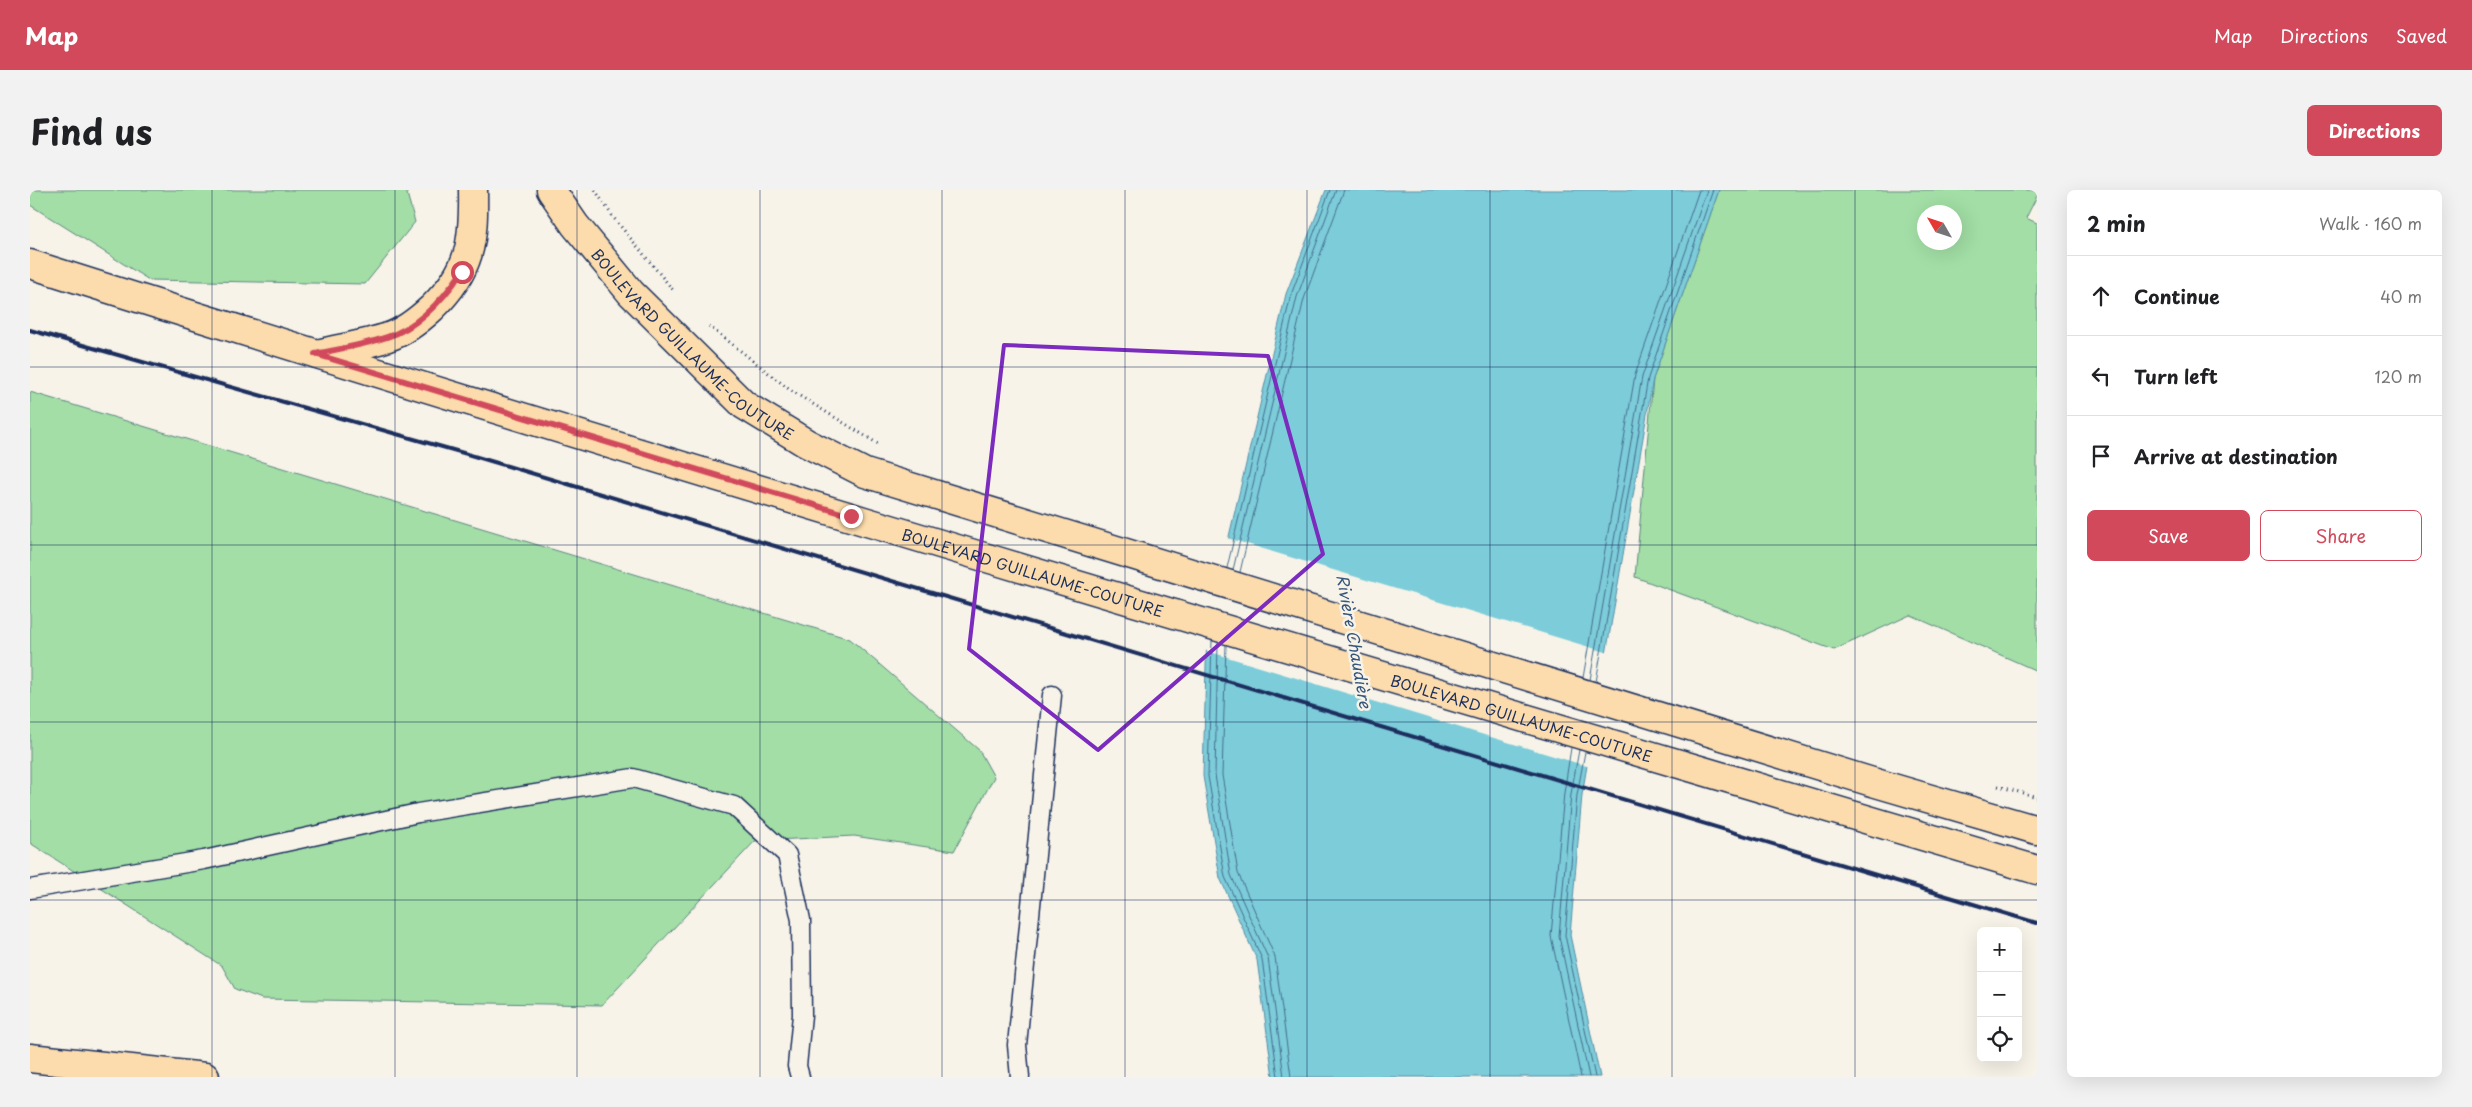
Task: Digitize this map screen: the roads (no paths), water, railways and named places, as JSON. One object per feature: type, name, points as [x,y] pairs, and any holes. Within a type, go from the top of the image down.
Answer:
[{"type":"main road","points":[[315,354],[389,337],[420,319],[447,293],[462,272],[470,249],[474,225],[473,190]]},
{"type":"main road","name":"BOULEVARD GUILLAUME-COUTURE","points":[[551,190],[575,225],[631,293],[744,405],[806,443],[865,473],[1869,781],[2037,830]]},
{"type":"main road","name":"BOULEVARD GUILLAUME-COUTURE","points":[[30,264],[315,354],[851,516],[2037,870]]},
{"type":"main road","points":[[30,1058],[205,1077]]},
{"type":"lane","points":[[1020,1077],[1017,1045],[1052,695]]},
{"type":"lane","points":[[30,888],[204,860],[418,813],[633,778],[734,806],[787,855],[801,920],[802,1014],[797,1066],[800,1077]]},
{"type":"water","name":"Rivière Chaudière","points":[[1326,190],[1719,190],[1653,379],[1582,795],[1570,935],[1600,1077],[1273,1077],[1257,960],[1220,878],[1203,776],[1207,630],[1286,294]]},
{"type":"railway","points":[[30,330],[467,454],[2037,923]]}]
